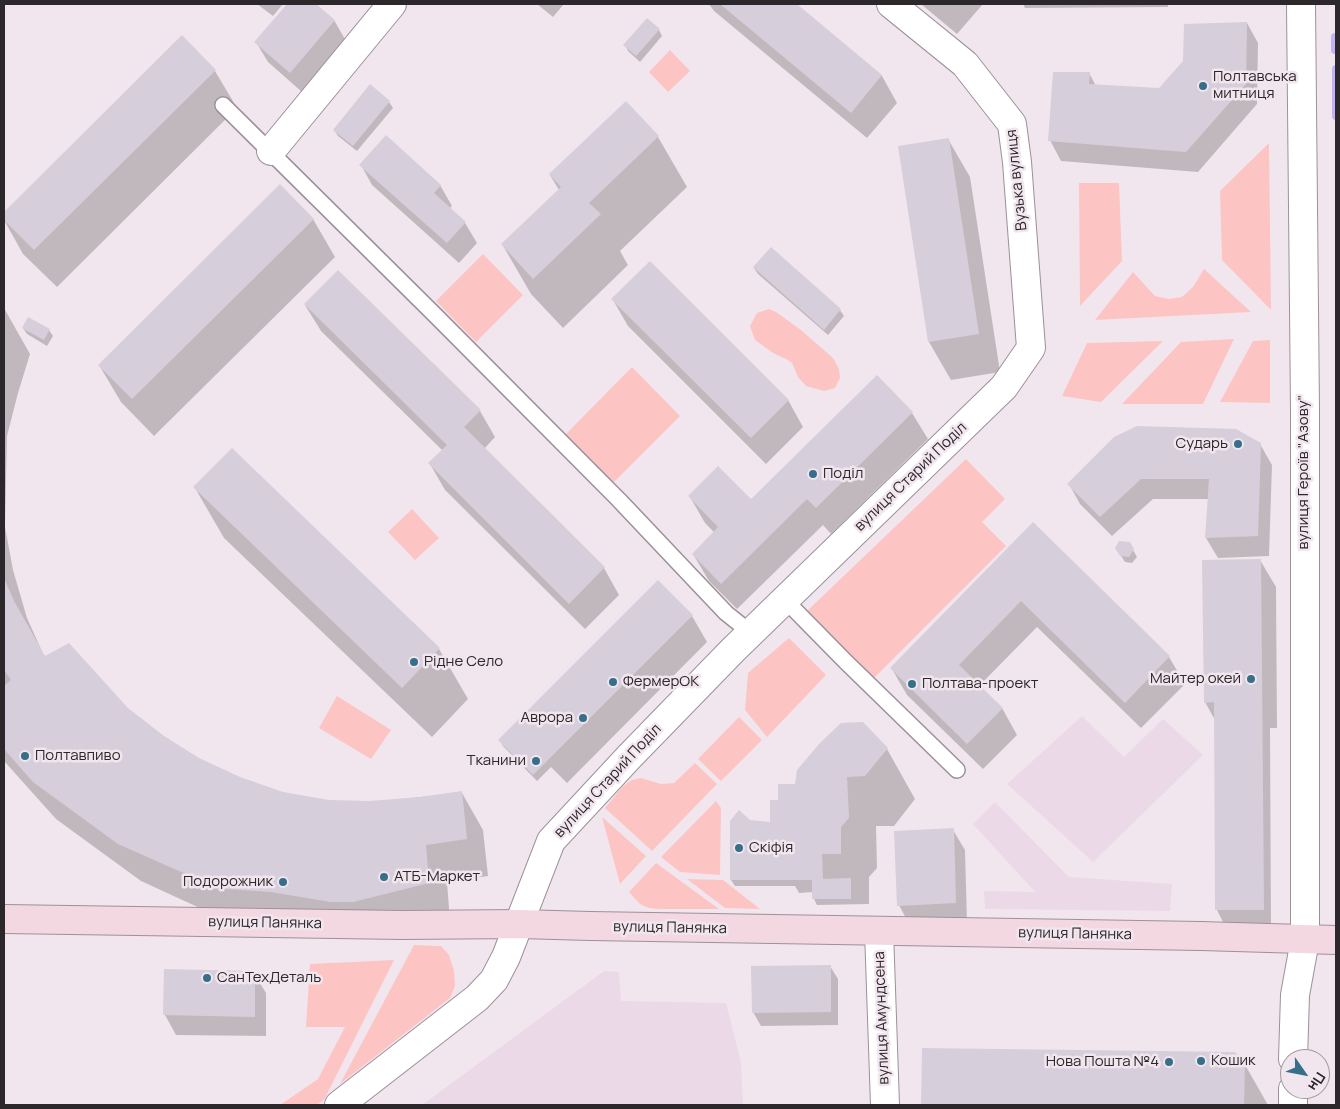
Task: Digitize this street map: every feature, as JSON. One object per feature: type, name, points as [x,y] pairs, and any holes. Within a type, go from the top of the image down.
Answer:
[{"type":"main road","name":"вулиця Панянка","points":[[4,919],[402,925],[520,924],[1336,940]]},
{"type":"street","name":"Вузька вулиця","points":[[892,4],[965,64],[1012,124],[1017,162],[1031,348]]},
{"type":"street","name":"вулиця Героїв \"Азову\"","points":[[1293,1049],[1295,995],[1305,940],[1301,4]]},
{"type":"street","points":[[271,151],[388,5]]},
{"type":"street","name":"вулиця Старий Поділ","points":[[338,1105],[476,998],[494,980],[520,924],[551,841],[733,650],[1004,387],[1031,348]]},
{"type":"street","name":"вулиця Амундсена","points":[[878,931],[885,1105]]},
{"type":"lane","points":[[223,105],[619,500],[726,613],[751,633]]},
{"type":"lane","points":[[785,600],[957,770]]},
{"type":"shaded area","points":[[670,50],[690,71],[668,92],[649,72]]},
{"type":"shaded area","points":[[1269,143],[1271,310],[1222,260],[1220,191]]},
{"type":"shaded area","points":[[1079,183],[1119,183],[1122,261],[1080,306]]},
{"type":"shaded area","points":[[483,254],[523,295],[476,342],[436,301]]},
{"type":"shaded area","points":[[1204,269],[1251,312],[1095,320],[1133,272],[1155,296],[1169,299],[1182,297],[1193,287]]},
{"type":"shaded area","points":[[769,309],[801,330],[833,358],[839,369],[840,378],[835,388],[824,391],[806,386],[798,377],[792,363],[773,353],[755,340],[750,326],[757,313]]},
{"type":"shaded area","points":[[1234,339],[1203,404],[1122,404],[1181,342]]},
{"type":"shaded area","points":[[1270,340],[1270,403],[1220,402],[1253,341]]},
{"type":"shaded area","points":[[1163,341],[1101,402],[1062,396],[1087,343]]},
{"type":"shaded area","points":[[632,367],[680,416],[613,483],[565,435]]},
{"type":"shaded area","points":[[966,459],[1005,499],[982,522],[1006,546],[872,680],[806,612]]},
{"type":"shaded area","points":[[412,509],[439,538],[415,560],[388,532]]},
{"type":"shaded area","points":[[789,638],[826,675],[767,737],[745,710],[748,673]]},
{"type":"shaded area","points":[[337,696],[391,730],[371,759],[319,728]]},
{"type":"shaded area","points":[[1082,716],[1124,757],[1163,719],[1203,755],[1093,862],[1007,784]]},
{"type":"shaded area","points":[[739,717],[762,740],[721,781],[698,759]]},
{"type":"shaded area","points":[[695,763],[717,784],[652,851],[605,808],[623,786],[632,780],[641,778],[661,784],[674,783]]},
{"type":"shaded area","points":[[716,801],[721,808],[720,875],[680,872],[661,857]]},
{"type":"shaded area","points":[[995,802],[1069,877],[1172,884],[1170,911],[985,909],[984,891],[1035,892],[973,824]]},
{"type":"shaded area","points":[[602,817],[646,856],[620,884]]},
{"type":"shaded area","points":[[656,863],[719,909],[659,909],[649,908],[640,904],[629,892]]},
{"type":"shaded area","points":[[687,879],[723,880],[760,909],[725,908]]},
{"type":"shaded area","points":[[414,945],[441,946],[449,955],[454,971],[455,986],[450,998],[340,1084]]},
{"type":"shaded area","points":[[394,960],[324,1100],[317,1105],[280,1105],[318,1079],[345,1027],[306,1027],[310,964]]},
{"type":"shaded area","points":[[604,971],[619,972],[621,1001],[726,1003],[741,1062],[743,1105],[422,1105]]},
{"type":"building","points":[[287,4],[316,4],[335,20],[290,73],[254,42]]},
{"type":"building","points":[[720,4],[797,4],[882,75],[851,113]]},
{"type":"building","points":[[647,18],[660,29],[636,56],[623,45]]},
{"type":"building","name":"Полтавська митниця","points":[[1247,22],[1246,84],[1186,152],[1048,141],[1053,72],[1090,72],[1089,84],[1159,88],[1183,61],[1184,24]]},
{"type":"building","points":[[182,35],[216,70],[34,250],[4,220],[4,212]]},
{"type":"building","points":[[370,84],[390,101],[353,146],[333,130]]},
{"type":"building","points":[[626,101],[659,136],[589,203],[601,214],[533,279],[501,244],[561,187],[549,174]]},
{"type":"building","points":[[386,135],[441,185],[434,193],[466,222],[447,243],[359,165]]},
{"type":"building","points":[[949,138],[979,334],[928,342],[898,146]]},
{"type":"building","points":[[280,184],[314,219],[132,399],[98,365]]},
{"type":"building","points":[[771,247],[841,309],[824,330],[753,267]]},
{"type":"building","points":[[650,261],[789,400],[751,438],[611,299]]},
{"type":"building","points":[[338,270],[481,410],[464,427],[605,567],[569,604],[428,463],[447,445],[304,304]]},
{"type":"building","points":[[28,317],[50,329],[44,340],[22,328]]},
{"type":"building","name":"Поділ","points":[[877,375],[913,412],[816,508],[807,499],[721,584],[692,554],[718,527],[688,496],[718,466],[751,499]]},
{"type":"building","points":[[1137,426],[1236,429],[1261,443],[1258,536],[1205,538],[1209,479],[1141,479],[1100,517],[1067,484],[1114,437]]},
{"type":"building","points":[[232,448],[440,648],[402,688],[193,487]]},
{"type":"building","points":[[1033,522],[1170,656],[1125,703],[1021,601],[959,665],[1003,708],[967,744],[890,668]]},
{"type":"building","points":[[1119,541],[1130,542],[1134,549],[1129,557],[1120,556],[1115,548]]},
{"type":"building","points":[[1261,559],[1264,910],[1215,910],[1214,702],[1204,703],[1202,560]]},
{"type":"building","points":[[4,578],[14,601],[45,656],[69,643],[128,708],[164,736],[199,758],[240,777],[283,792],[329,800],[370,801],[462,791],[467,839],[426,845],[429,883],[353,902],[331,902],[271,892],[227,889],[179,871],[118,844],[33,782],[4,749],[4,686],[11,680],[4,670]]},
{"type":"building","points":[[658,580],[693,615],[533,775],[498,740]]},
{"type":"building","points":[[863,722],[888,748],[865,776],[847,777],[849,818],[841,827],[841,854],[822,854],[823,879],[851,878],[851,899],[812,899],[812,880],[730,880],[730,821],[739,810],[750,820],[770,822],[770,800],[778,800],[778,784],[795,784],[797,770],[820,743],[841,723]]},
{"type":"building","points":[[954,828],[956,903],[897,906],[894,831]]},
{"type":"building","points":[[831,965],[831,1012],[752,1013],[751,966]]},
{"type":"building","points":[[164,969],[255,971],[255,1017],[163,1015]]},
{"type":"building","points":[[922,1048],[1235,1052],[1245,1062],[1244,1105],[921,1105]]},
{"type":"waterway","points":[[1335,37],[1335,50]]},
{"type":"waterway","points":[[1336,69],[1336,116]]},
{"type":"place","name":"Полтавська митниця","points":[[1203,86]]},
{"type":"place","name":"Сударь","points":[[1238,444]]},
{"type":"place","name":"Поділ","points":[[813,474]]},
{"type":"place","name":"Рідне Село","points":[[414,662]]},
{"type":"place","name":"Майтер окей","points":[[1251,679]]},
{"type":"place","name":"ФермерОК","points":[[613,682]]},
{"type":"place","name":"Полтава-проект","points":[[912,684]]},
{"type":"place","name":"Аврора","points":[[583,718]]},
{"type":"place","name":"Полтавпиво","points":[[25,756]]},
{"type":"place","name":"Тканини","points":[[536,761]]},
{"type":"place","name":"Скіфія","points":[[739,848]]},
{"type":"place","name":"АТБ-Маркет","points":[[384,877]]},
{"type":"place","name":"Подорожник","points":[[283,882]]},
{"type":"place","name":"СанТехДеталь","points":[[207,978]]},
{"type":"place","name":"Кошик","points":[[1201,1061]]},
{"type":"place","name":"Нова Пошта №4","points":[[1169,1062]]}]
